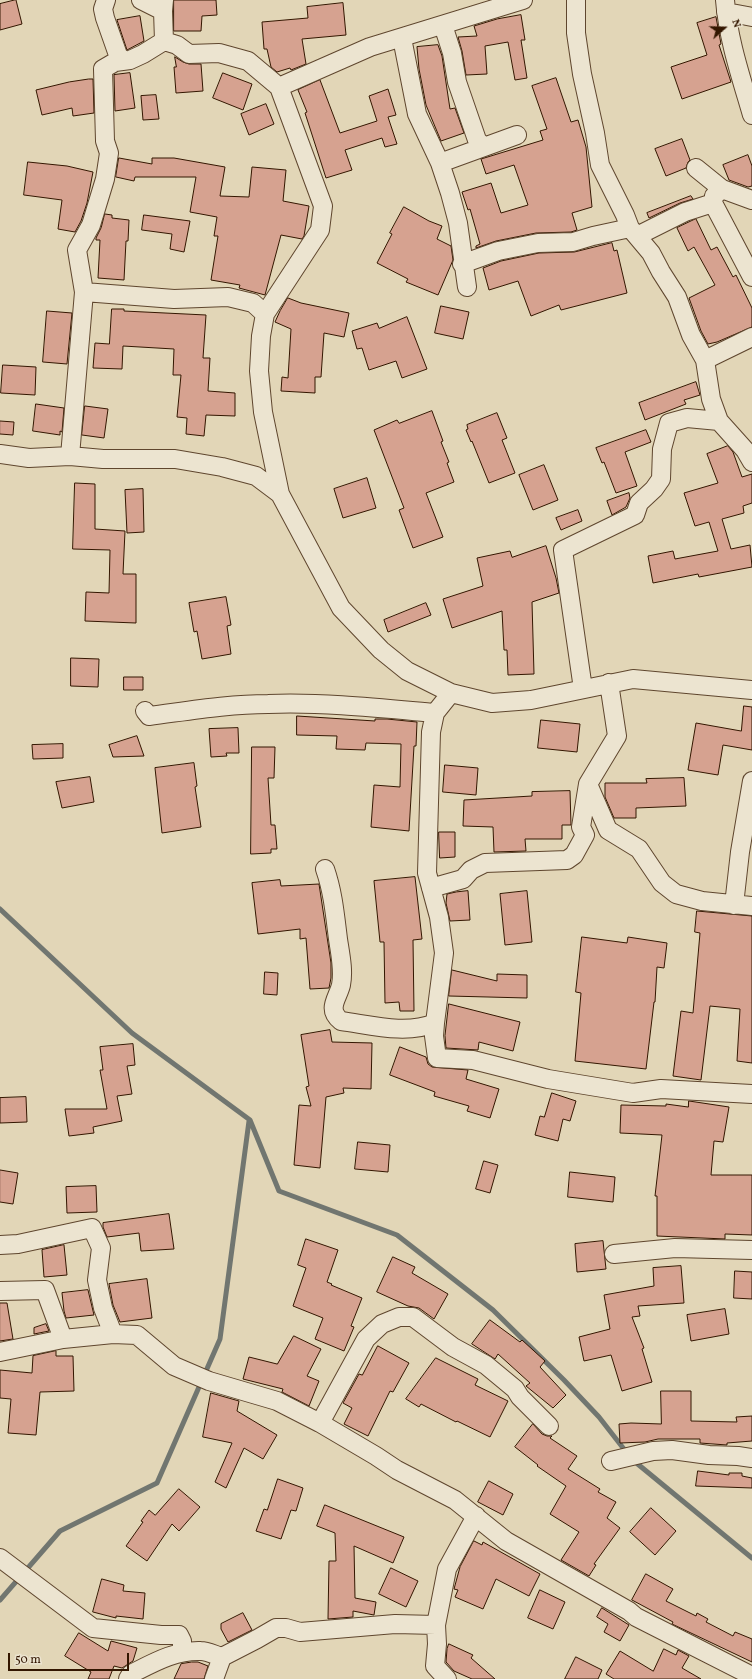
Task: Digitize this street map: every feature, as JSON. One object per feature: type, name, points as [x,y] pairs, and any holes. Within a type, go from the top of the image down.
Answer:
[{"type":"street","points":[[106,0],[103,9],[105,18],[118,55],[123,60]]},
{"type":"street","points":[[141,0],[164,6],[164,41]]},
{"type":"street","points":[[279,87],[370,47],[444,25],[478,7],[523,0]]},
{"type":"street","points":[[576,0],[576,34],[600,165],[634,232],[651,253],[677,297],[691,335],[705,360],[711,399],[719,421],[745,450],[752,462]]},
{"type":"street","points":[[725,6],[752,17]]},
{"type":"street","points":[[725,6],[752,114]]},
{"type":"street","points":[[444,25],[452,53],[457,82],[477,140],[484,147]]},
{"type":"street","points":[[402,38],[418,114],[440,163],[458,223],[466,287]]},
{"type":"street","points":[[70,456],[84,292],[77,250],[91,225],[105,179],[109,153],[105,141],[103,69],[115,62],[130,60],[164,41]]},
{"type":"street","points":[[164,41],[176,45],[189,54],[219,53],[248,61],[279,87],[323,206],[320,230],[265,314],[261,336],[259,371],[264,412],[280,494],[341,608],[381,650],[407,671],[452,693],[492,703],[531,700],[632,679],[752,690]]},
{"type":"street","points":[[440,163],[517,135]]},
{"type":"street","points":[[696,168],[718,196],[746,257],[752,277]]},
{"type":"street","points":[[462,264],[498,251],[531,244],[573,242],[593,236],[634,232],[685,212],[718,196],[752,200]]},
{"type":"street","points":[[84,292],[174,298],[228,296],[253,303],[265,314]]},
{"type":"street","points":[[705,360],[752,336]]},
{"type":"street","points":[[583,689],[563,550],[635,515],[639,503],[661,479],[662,450],[669,423],[687,418],[719,421]]},
{"type":"street","points":[[0,454],[29,458],[70,456],[103,459],[175,459],[222,467],[256,476],[280,494]]},
{"type":"street","points":[[431,888],[463,879],[470,870],[485,863],[567,860],[574,855],[585,835],[581,827],[588,784],[617,736],[609,683]]},
{"type":"street","points":[[452,693],[435,713],[431,732],[427,873],[439,917],[444,954],[434,1036],[438,1058],[473,1060],[548,1079],[633,1093],[661,1089],[752,1094]]},
{"type":"street","points":[[145,711],[149,716],[201,709],[266,704],[311,704],[378,707],[435,713]]},
{"type":"street","points":[[734,905],[740,852],[752,781]]},
{"type":"street","points":[[588,784],[608,830],[639,849],[662,883],[676,894],[702,901],[752,906]]},
{"type":"street","points":[[325,869],[332,890],[341,961],[341,986],[336,997],[334,1008],[335,1017],[341,1021],[410,1030],[425,1028],[435,1023]]},
{"type":"street","points":[[0,1245],[18,1244],[92,1228],[100,1248],[98,1280],[103,1308],[114,1334]]},
{"type":"street","points":[[614,1254],[675,1248],[752,1250]]},
{"type":"street","points":[[0,1292],[45,1290],[63,1339]]},
{"type":"street","points":[[320,1423],[366,1339],[382,1324],[399,1317],[413,1317],[453,1347],[486,1365],[515,1389],[520,1397],[549,1426]]},
{"type":"street","points":[[0,1352],[63,1339],[114,1334],[137,1335],[174,1366],[209,1381],[277,1401],[320,1423],[397,1470],[455,1500],[506,1541],[629,1611],[636,1617],[752,1676]]},
{"type":"street","points":[[611,1461],[653,1451],[672,1450],[709,1455],[752,1458]]},
{"type":"street","points":[[447,1679],[435,1666],[437,1644],[436,1625],[447,1568],[476,1516]]},
{"type":"street","points":[[0,1558],[94,1628],[110,1631],[179,1635],[182,1641],[182,1652]]},
{"type":"street","points":[[128,1679],[131,1674],[167,1657],[182,1652],[202,1651],[222,1656],[276,1628],[286,1628],[300,1632],[395,1624],[436,1625]]},
{"type":"street","points":[[214,1679],[222,1656]]},
{"type":"building","points":[[16,0],[22,24],[0,30],[0,4]]},
{"type":"building","points":[[174,0],[216,0],[217,15],[202,16],[201,31],[174,31]]},
{"type":"building","points":[[343,3],[346,35],[302,39],[306,64],[291,70],[290,68],[277,72],[271,67],[267,49],[264,49],[262,22],[308,18],[307,7]]},
{"type":"building","points":[[521,15],[525,40],[521,40],[527,78],[515,80],[508,42],[485,46],[487,74],[466,75],[458,37],[477,36],[474,26],[497,19]]},
{"type":"building","points":[[140,16],[144,41],[127,50],[117,20]]},
{"type":"building","points":[[716,17],[721,44],[719,45],[731,82],[682,99],[671,67],[707,55],[697,23]]},
{"type":"building","points":[[438,45],[442,56],[450,109],[455,108],[464,133],[441,141],[426,105],[419,69],[417,47]]},
{"type":"building","points":[[175,57],[189,64],[201,64],[203,91],[176,93],[174,67],[176,67]]},
{"type":"building","points":[[130,73],[135,108],[115,111],[114,75]]},
{"type":"building","points":[[223,73],[252,84],[243,110],[213,98]]},
{"type":"building","points":[[556,78],[571,122],[578,120],[586,147],[592,207],[572,213],[577,230],[571,232],[536,233],[496,241],[476,248],[476,246],[480,244],[470,209],[468,210],[462,192],[491,183],[501,213],[528,205],[514,165],[486,174],[481,159],[543,140],[540,131],[547,129],[532,86]]},
{"type":"building","points":[[93,79],[94,113],[73,116],[72,108],[42,115],[36,90]]},
{"type":"building","points":[[320,80],[340,133],[377,121],[369,96],[388,89],[396,115],[388,117],[397,144],[385,147],[382,138],[345,150],[352,170],[326,178],[305,113],[307,112],[298,90]]},
{"type":"building","points":[[156,95],[159,119],[143,120],[141,96]]},
{"type":"building","points":[[266,104],[274,124],[249,135],[241,114]]},
{"type":"building","points":[[682,139],[690,160],[686,168],[666,176],[655,149]]},
{"type":"building","points":[[748,155],[752,166],[752,186],[748,187],[729,180],[723,165]]},
{"type":"building","points":[[119,158],[152,164],[152,158],[174,158],[225,167],[220,196],[249,197],[252,167],[286,170],[283,201],[309,206],[304,236],[302,239],[281,235],[265,295],[239,288],[240,285],[211,280],[218,236],[214,236],[217,217],[190,212],[196,177],[135,177],[134,181],[116,177]]},
{"type":"building","points":[[28,162],[67,166],[93,172],[87,203],[81,221],[75,232],[58,229],[62,200],[24,195]]},
{"type":"building","points":[[691,196],[693,199],[680,203],[649,218],[647,213]]},
{"type":"building","points":[[404,207],[429,221],[442,226],[437,239],[451,246],[453,260],[438,295],[406,282],[408,279],[377,263],[392,234],[390,233]]},
{"type":"building","points":[[105,214],[112,215],[112,218],[129,220],[128,241],[126,241],[124,280],[98,278],[100,240],[96,240],[96,238]]},
{"type":"building","points":[[144,215],[190,221],[184,252],[170,249],[172,234],[142,230]]},
{"type":"building","points":[[696,219],[711,250],[717,247],[733,277],[736,275],[752,308],[752,327],[717,342],[708,344],[701,331],[689,298],[715,285],[694,247],[688,251],[677,228]]},
{"type":"building","points":[[612,243],[614,251],[617,250],[627,293],[561,310],[559,305],[531,316],[518,281],[489,290],[483,268],[501,261],[539,253],[574,252]]},
{"type":"building","points":[[288,298],[301,303],[349,313],[344,337],[324,333],[321,377],[315,377],[315,393],[281,391],[282,377],[288,378],[291,329],[275,322]]},
{"type":"building","points":[[441,306],[469,312],[463,339],[435,333]]},
{"type":"building","points":[[112,309],[124,309],[124,311],[206,315],[203,358],[210,358],[208,391],[235,393],[235,416],[206,415],[204,436],[186,434],[187,418],[177,417],[181,375],[173,375],[174,349],[123,346],[122,369],[93,368],[95,343],[109,344]]},
{"type":"building","points":[[47,311],[72,313],[67,364],[43,362]]},
{"type":"building","points":[[407,317],[427,369],[402,378],[396,361],[369,370],[362,348],[357,349],[352,331],[377,323],[379,328]]},
{"type":"building","points":[[3,365],[36,367],[35,395],[1,393]]},
{"type":"building","points":[[696,382],[700,395],[684,400],[686,404],[645,420],[639,403]]},
{"type":"building","points":[[36,404],[64,408],[62,432],[60,431],[60,435],[33,431]]},
{"type":"building","points":[[85,406],[108,409],[104,438],[82,435]]},
{"type":"building","points":[[432,411],[443,441],[441,442],[449,462],[447,463],[454,482],[426,493],[443,537],[413,548],[399,510],[404,508],[374,430],[397,420],[399,423]]},
{"type":"building","points":[[497,413],[507,438],[502,440],[515,473],[489,483],[466,430],[468,429],[467,425]]},
{"type":"building","points":[[0,421],[14,422],[13,435],[0,434]]},
{"type":"building","points":[[646,430],[651,442],[625,452],[637,486],[616,493],[604,462],[602,463],[596,448]]},
{"type":"building","points":[[728,446],[733,452],[742,477],[752,474],[752,503],[743,506],[744,513],[722,519],[731,549],[750,545],[752,567],[699,577],[698,574],[653,583],[648,556],[673,551],[675,559],[718,551],[709,522],[695,526],[684,493],[718,483],[707,454]]},
{"type":"building","points":[[544,465],[558,500],[533,510],[519,475]]},
{"type":"building","points":[[367,478],[376,508],[343,518],[334,489]]},
{"type":"building","points":[[75,483],[95,484],[95,529],[125,531],[123,574],[136,574],[136,623],[85,621],[86,592],[109,593],[110,550],[73,549]]},
{"type":"building","points":[[143,489],[144,532],[127,533],[125,490]]},
{"type":"building","points":[[629,493],[630,498],[626,507],[612,515],[607,501]]},
{"type":"building","points":[[578,510],[582,521],[561,530],[556,518]]},
{"type":"building","points":[[546,546],[559,593],[532,602],[534,674],[508,675],[507,650],[504,650],[502,611],[452,628],[443,599],[483,586],[477,558],[510,551],[512,557]]},
{"type":"building","points":[[226,597],[231,625],[227,626],[231,654],[202,659],[197,631],[194,632],[189,603]]},
{"type":"building","points":[[426,603],[431,615],[388,632],[384,620]]},
{"type":"building","points":[[71,658],[99,659],[98,687],[71,686]]},
{"type":"building","points":[[124,677],[143,677],[143,690],[124,690]]},
{"type":"building","points":[[744,706],[752,707],[752,750],[723,745],[718,775],[688,770],[696,723],[741,731]]},
{"type":"building","points":[[297,716],[375,721],[375,719],[387,719],[417,722],[416,746],[414,746],[409,831],[371,827],[374,785],[400,787],[401,744],[366,743],[365,750],[336,749],[337,736],[297,735]]},
{"type":"building","points":[[541,720],[580,724],[577,752],[538,748]]},
{"type":"building","points":[[238,728],[239,753],[226,753],[227,756],[211,757],[209,729]]},
{"type":"building","points":[[137,736],[144,756],[113,757],[109,745]]},
{"type":"building","points":[[63,744],[63,758],[33,759],[32,745]]},
{"type":"building","points":[[252,747],[275,747],[274,778],[268,778],[271,825],[275,825],[277,849],[271,849],[271,853],[251,854]]},
{"type":"building","points":[[194,763],[197,786],[195,787],[201,827],[162,833],[155,768]]},
{"type":"building","points":[[445,765],[478,768],[476,795],[443,792]]},
{"type":"building","points":[[90,777],[94,802],[62,808],[56,782]]},
{"type":"building","points":[[684,778],[686,806],[636,808],[636,818],[614,818],[605,797],[605,783],[647,783],[646,779]]},
{"type":"building","points":[[570,791],[571,825],[562,825],[562,839],[525,839],[526,851],[494,852],[493,827],[463,826],[464,800],[532,796],[532,792]]},
{"type":"building","points":[[439,832],[455,832],[455,857],[440,858]]},
{"type":"building","points":[[415,877],[422,939],[413,940],[414,1011],[400,1011],[399,1002],[385,1003],[384,942],[380,942],[374,881]]},
{"type":"building","points":[[280,880],[281,886],[319,884],[331,963],[329,988],[310,989],[306,938],[300,939],[300,929],[258,934],[252,883]]},
{"type":"building","points":[[468,891],[470,920],[450,921],[446,903],[447,894]]},
{"type":"building","points":[[527,891],[532,942],[505,945],[500,894]]},
{"type":"building","points":[[697,911],[752,916],[752,1063],[737,1061],[740,1009],[710,1006],[701,1080],[673,1076],[681,1011],[693,1013],[700,933],[695,932]]},
{"type":"building","points":[[582,937],[627,943],[628,937],[667,943],[664,968],[657,967],[655,1002],[646,1069],[575,1061],[581,993],[576,992]]},
{"type":"building","points":[[452,970],[497,981],[497,974],[527,975],[527,998],[449,996]]},
{"type":"building","points":[[265,972],[278,973],[277,995],[264,994]]},
{"type":"building","points":[[449,1004],[520,1022],[513,1051],[479,1042],[478,1050],[446,1048],[445,1036]]},
{"type":"building","points":[[330,1030],[332,1042],[372,1043],[371,1089],[343,1088],[344,1093],[326,1097],[320,1168],[294,1165],[299,1105],[311,1106],[306,1087],[309,1086],[301,1035]]},
{"type":"building","points":[[133,1044],[135,1065],[127,1066],[132,1094],[117,1096],[122,1121],[93,1127],[94,1133],[69,1136],[65,1109],[107,1109],[100,1070],[103,1070],[100,1047]]},
{"type":"building","points":[[400,1047],[426,1057],[428,1064],[432,1067],[468,1070],[466,1079],[499,1089],[490,1118],[467,1111],[469,1106],[434,1096],[435,1092],[390,1075]]},
{"type":"building","points":[[552,1093],[576,1101],[570,1121],[563,1119],[558,1141],[535,1135],[540,1116],[544,1117]]},
{"type":"building","points":[[26,1097],[27,1122],[0,1123],[0,1098]]},
{"type":"building","points":[[689,1101],[729,1107],[723,1142],[714,1141],[711,1175],[752,1175],[752,1235],[725,1234],[725,1239],[657,1236],[657,1196],[655,1196],[662,1135],[620,1133],[621,1105],[666,1106],[666,1104],[688,1107]]},
{"type":"building","points":[[358,1142],[390,1145],[388,1172],[355,1169]]},
{"type":"building","points":[[484,1161],[498,1165],[490,1193],[476,1189]]},
{"type":"building","points":[[0,1170],[18,1173],[13,1204],[0,1202]]},
{"type":"building","points":[[570,1172],[615,1177],[613,1202],[568,1197]]},
{"type":"building","points":[[96,1186],[97,1212],[67,1213],[66,1187]]},
{"type":"building","points":[[169,1214],[174,1249],[141,1251],[139,1233],[107,1237],[103,1227],[103,1223]]},
{"type":"building","points":[[306,1239],[338,1250],[327,1282],[362,1298],[351,1326],[354,1327],[344,1351],[315,1339],[323,1318],[293,1306],[306,1268],[298,1265]]},
{"type":"building","points":[[603,1241],[606,1269],[577,1272],[575,1244]]},
{"type":"building","points":[[64,1245],[67,1275],[44,1277],[42,1250]]},
{"type":"building","points":[[393,1257],[415,1267],[412,1273],[448,1294],[434,1319],[419,1308],[408,1306],[377,1292]]},
{"type":"building","points":[[681,1266],[684,1303],[638,1306],[640,1316],[632,1317],[644,1348],[642,1349],[652,1382],[622,1391],[611,1355],[584,1361],[579,1337],[610,1329],[604,1295],[654,1286],[653,1268]]},
{"type":"building","points":[[735,1271],[752,1272],[752,1299],[734,1298]]},
{"type":"building","points":[[147,1279],[152,1318],[120,1322],[113,1305],[109,1284]]},
{"type":"building","points":[[88,1290],[94,1315],[66,1318],[62,1293]]},
{"type":"building","points":[[0,1303],[7,1303],[13,1339],[0,1341]]},
{"type":"building","points":[[725,1309],[729,1334],[691,1341],[687,1315]]},
{"type":"building","points":[[490,1320],[520,1342],[522,1340],[545,1361],[540,1367],[566,1395],[553,1408],[526,1386],[530,1383],[498,1354],[495,1359],[472,1344]]},
{"type":"building","points":[[46,1324],[49,1331],[34,1334],[34,1328]]},
{"type":"building","points":[[294,1336],[321,1349],[307,1376],[319,1381],[309,1406],[282,1392],[283,1389],[243,1379],[249,1357],[277,1364]]},
{"type":"building","points":[[378,1346],[409,1363],[393,1392],[390,1391],[368,1436],[344,1424],[352,1408],[343,1403],[359,1374],[362,1375]]},
{"type":"building","points":[[56,1351],[56,1356],[73,1356],[74,1391],[40,1392],[36,1435],[8,1433],[11,1399],[0,1398],[0,1370],[32,1373],[33,1356]]},
{"type":"building","points":[[436,1358],[478,1379],[475,1385],[508,1401],[490,1437],[421,1404],[419,1407],[406,1399]]},
{"type":"building","points":[[661,1391],[691,1391],[691,1421],[737,1422],[736,1417],[752,1416],[752,1441],[727,1443],[727,1445],[700,1443],[700,1439],[658,1439],[645,1442],[620,1443],[619,1424],[661,1424]]},
{"type":"building","points":[[211,1393],[239,1401],[237,1411],[277,1435],[263,1459],[244,1448],[226,1488],[215,1482],[232,1443],[203,1437]]},
{"type":"building","points":[[533,1424],[542,1434],[552,1436],[550,1438],[577,1456],[568,1469],[600,1489],[598,1492],[616,1502],[607,1518],[620,1528],[594,1564],[596,1565],[589,1576],[561,1560],[579,1532],[550,1514],[566,1486],[537,1466],[538,1465],[515,1447]]},
{"type":"building","points":[[698,1471],[729,1475],[729,1473],[742,1473],[742,1476],[752,1478],[752,1488],[696,1486]]},
{"type":"building","points":[[278,1479],[303,1488],[296,1511],[291,1510],[281,1539],[256,1531],[264,1509],[267,1510]]},
{"type":"building","points":[[489,1481],[513,1494],[503,1515],[478,1502]]},
{"type":"building","points":[[179,1489],[200,1507],[179,1531],[172,1524],[147,1561],[126,1546],[143,1522],[141,1521],[149,1510],[155,1515]]},
{"type":"building","points":[[325,1505],[404,1537],[393,1563],[354,1546],[355,1598],[376,1602],[374,1615],[353,1611],[353,1617],[328,1619],[329,1561],[336,1561],[335,1533],[317,1526]]},
{"type":"building","points":[[651,1508],[676,1531],[655,1555],[630,1532]]},
{"type":"building","points":[[474,1541],[482,1545],[483,1542],[540,1574],[529,1596],[496,1579],[483,1609],[455,1597],[458,1590],[454,1589],[460,1567]]},
{"type":"building","points":[[391,1568],[418,1581],[406,1607],[379,1594]]},
{"type":"building","points":[[646,1574],[673,1589],[666,1601],[696,1616],[697,1613],[708,1619],[706,1622],[733,1636],[735,1632],[752,1639],[752,1662],[672,1624],[673,1622],[632,1600]]},
{"type":"building","points":[[102,1579],[124,1585],[123,1591],[145,1593],[143,1619],[116,1616],[116,1618],[93,1612]]},
{"type":"building","points":[[540,1590],[565,1602],[553,1629],[528,1618]]},
{"type":"building","points":[[602,1608],[629,1625],[620,1641],[604,1632],[608,1624],[597,1617]]},
{"type":"building","points":[[243,1613],[252,1630],[228,1642],[221,1629],[221,1624]]},
{"type":"building","points":[[79,1633],[108,1651],[111,1641],[137,1648],[133,1661],[122,1668],[114,1666],[109,1679],[88,1679],[91,1672],[65,1656]]},
{"type":"building","points":[[449,1644],[473,1655],[471,1658],[495,1679],[472,1679],[454,1671],[446,1662]]},
{"type":"building","points":[[664,1649],[676,1655],[678,1650],[689,1656],[682,1668],[701,1679],[614,1679],[606,1674],[620,1651],[653,1671]]},
{"type":"building","points":[[576,1657],[602,1670],[598,1679],[565,1679]]},
{"type":"building","points":[[198,1662],[208,1666],[204,1679],[174,1679],[181,1664]]},
{"type":"waterway","points":[[0,909],[132,1033],[250,1120],[279,1191],[397,1235],[493,1310],[599,1417],[627,1453]]},
{"type":"waterway","points":[[0,1600],[60,1531],[157,1483],[220,1339],[249,1121]]},
{"type":"waterway","points":[[634,1461],[752,1558]]}]
